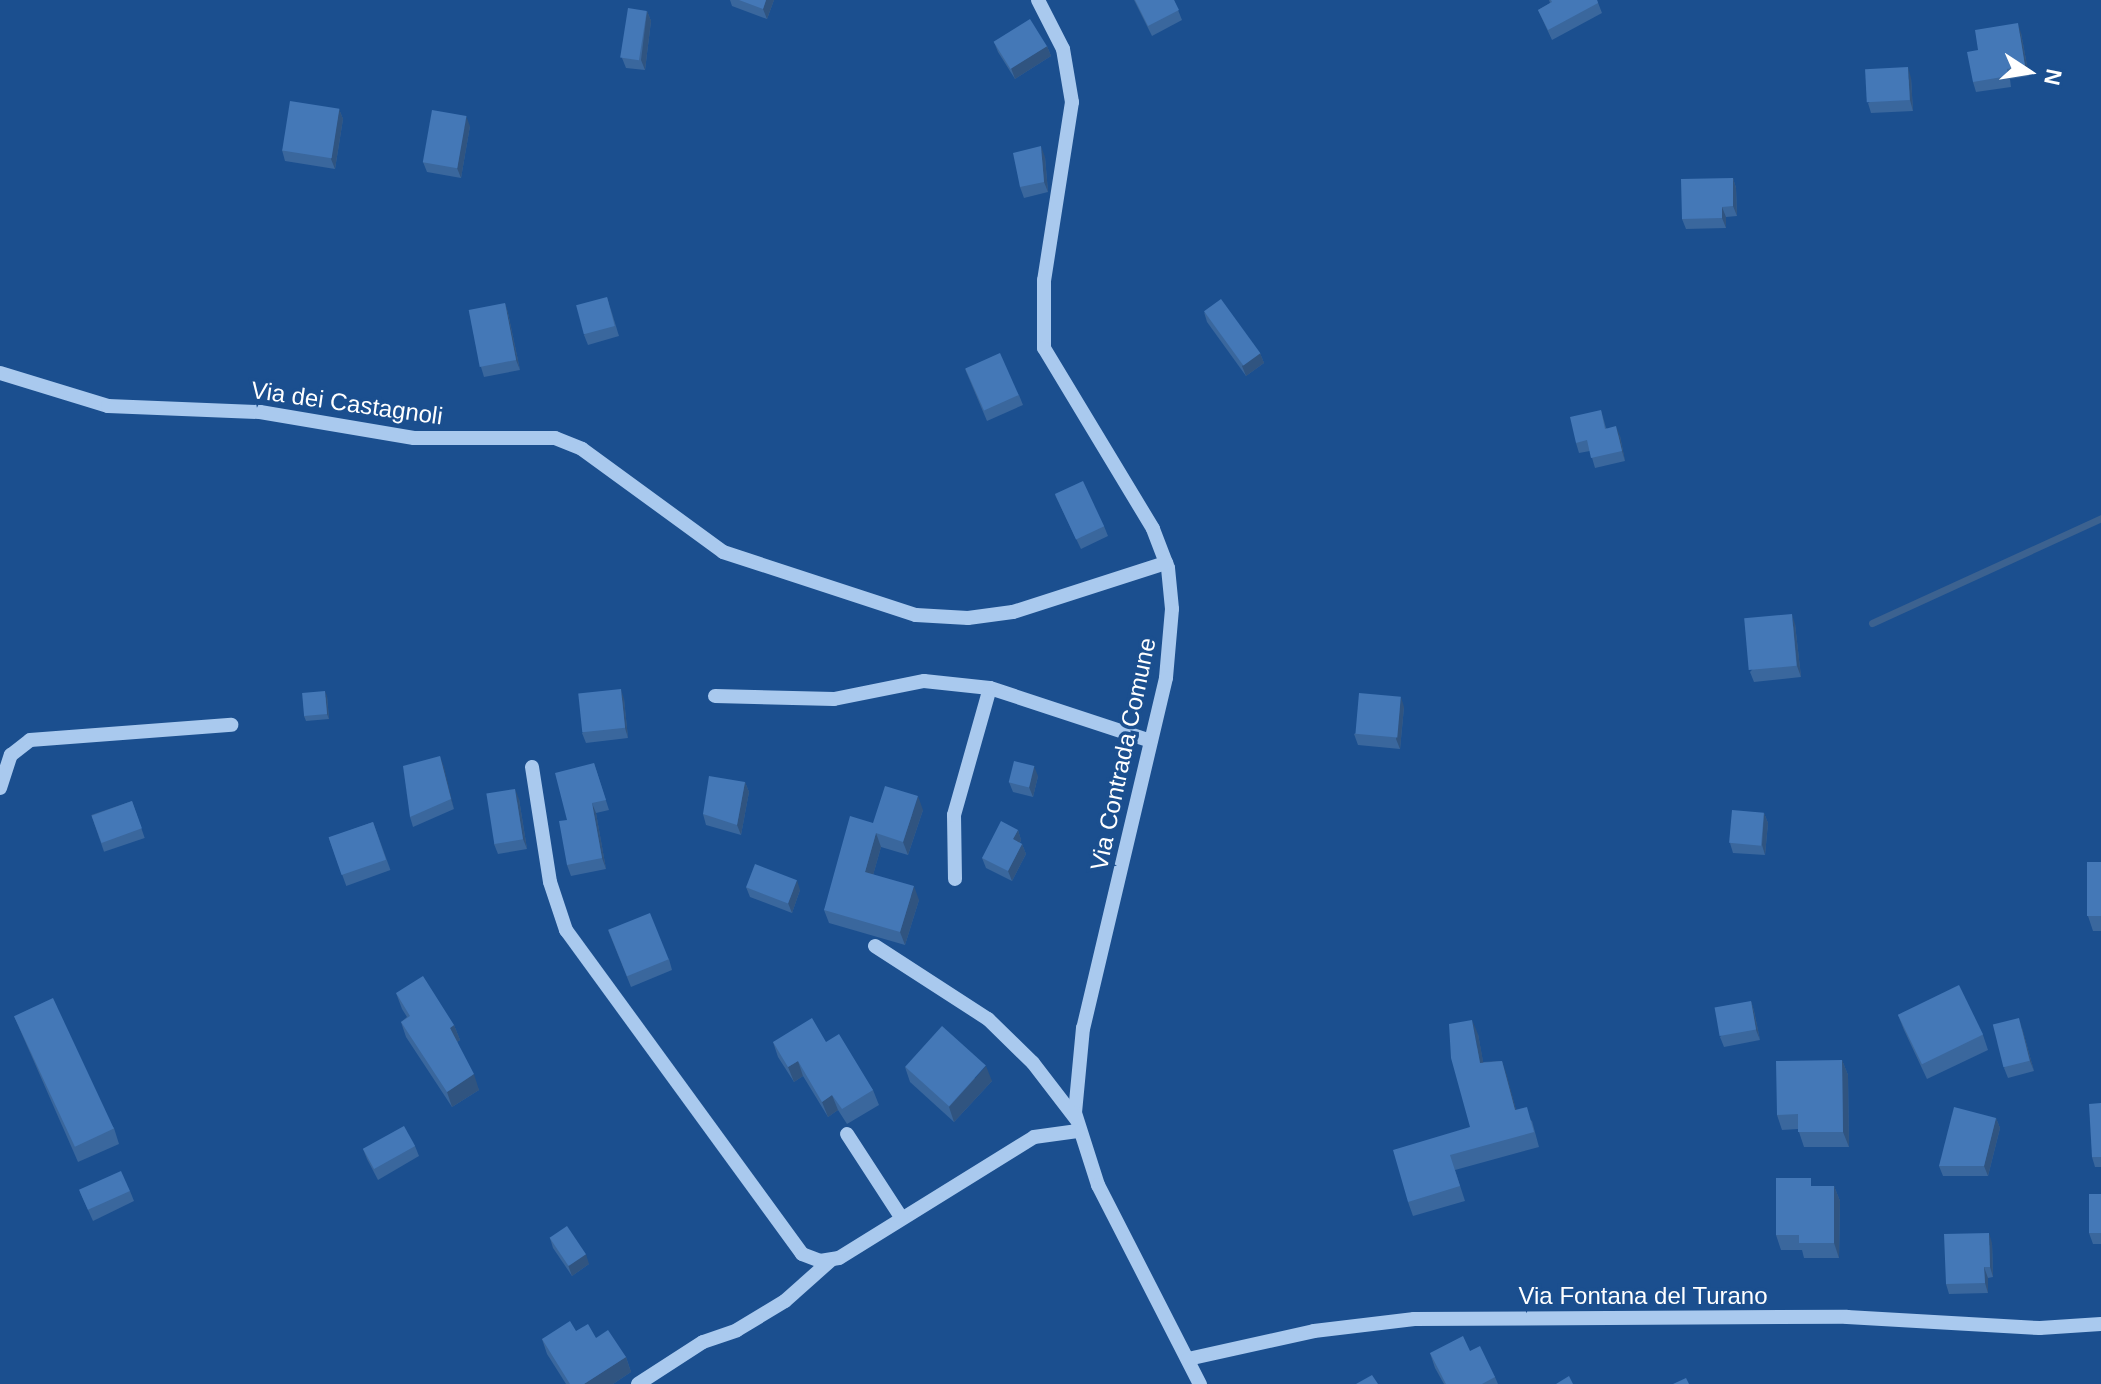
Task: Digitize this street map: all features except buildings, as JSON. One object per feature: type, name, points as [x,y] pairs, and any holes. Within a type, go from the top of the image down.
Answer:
[{"type":"street","name":"Via Contrada Comune","points":[[1038,0],[1063,49],[1072,102],[1044,280],[1044,348],[1145,514],[1166,563],[1172,645],[1087,1006],[1076,1081],[1077,1125],[1098,1185],[1200,1384]]},
{"type":"street","name":"Via dei Castagnoli","points":[[0,373],[94,404],[260,412],[414,438],[525,434],[555,438],[582,449],[723,552],[916,615],[968,618],[1013,612],[1166,563]]},
{"type":"street","points":[[715,696],[834,699],[924,681],[990,688],[1151,741]]},
{"type":"street","points":[[955,879],[954,815],[990,688]]},
{"type":"street","points":[[0,788],[11,755],[30,740],[231,725]]},
{"type":"street","points":[[532,767],[550,882],[566,930],[796,1249],[811,1258],[831,1260]]},
{"type":"street","points":[[638,1384],[703,1342],[737,1330],[774,1308],[831,1260],[1034,1137],[1077,1125],[1033,1063],[988,1019],[875,946]]},
{"type":"street","points":[[847,1134],[901,1217]]},
{"type":"street","name":"Via Fontana del Turano","points":[[1188,1359],[1314,1331],[1414,1319],[1857,1317],[2040,1328],[2101,1324]]},
{"type":"waterway","points":[[1872,623],[2101,518]]}]
